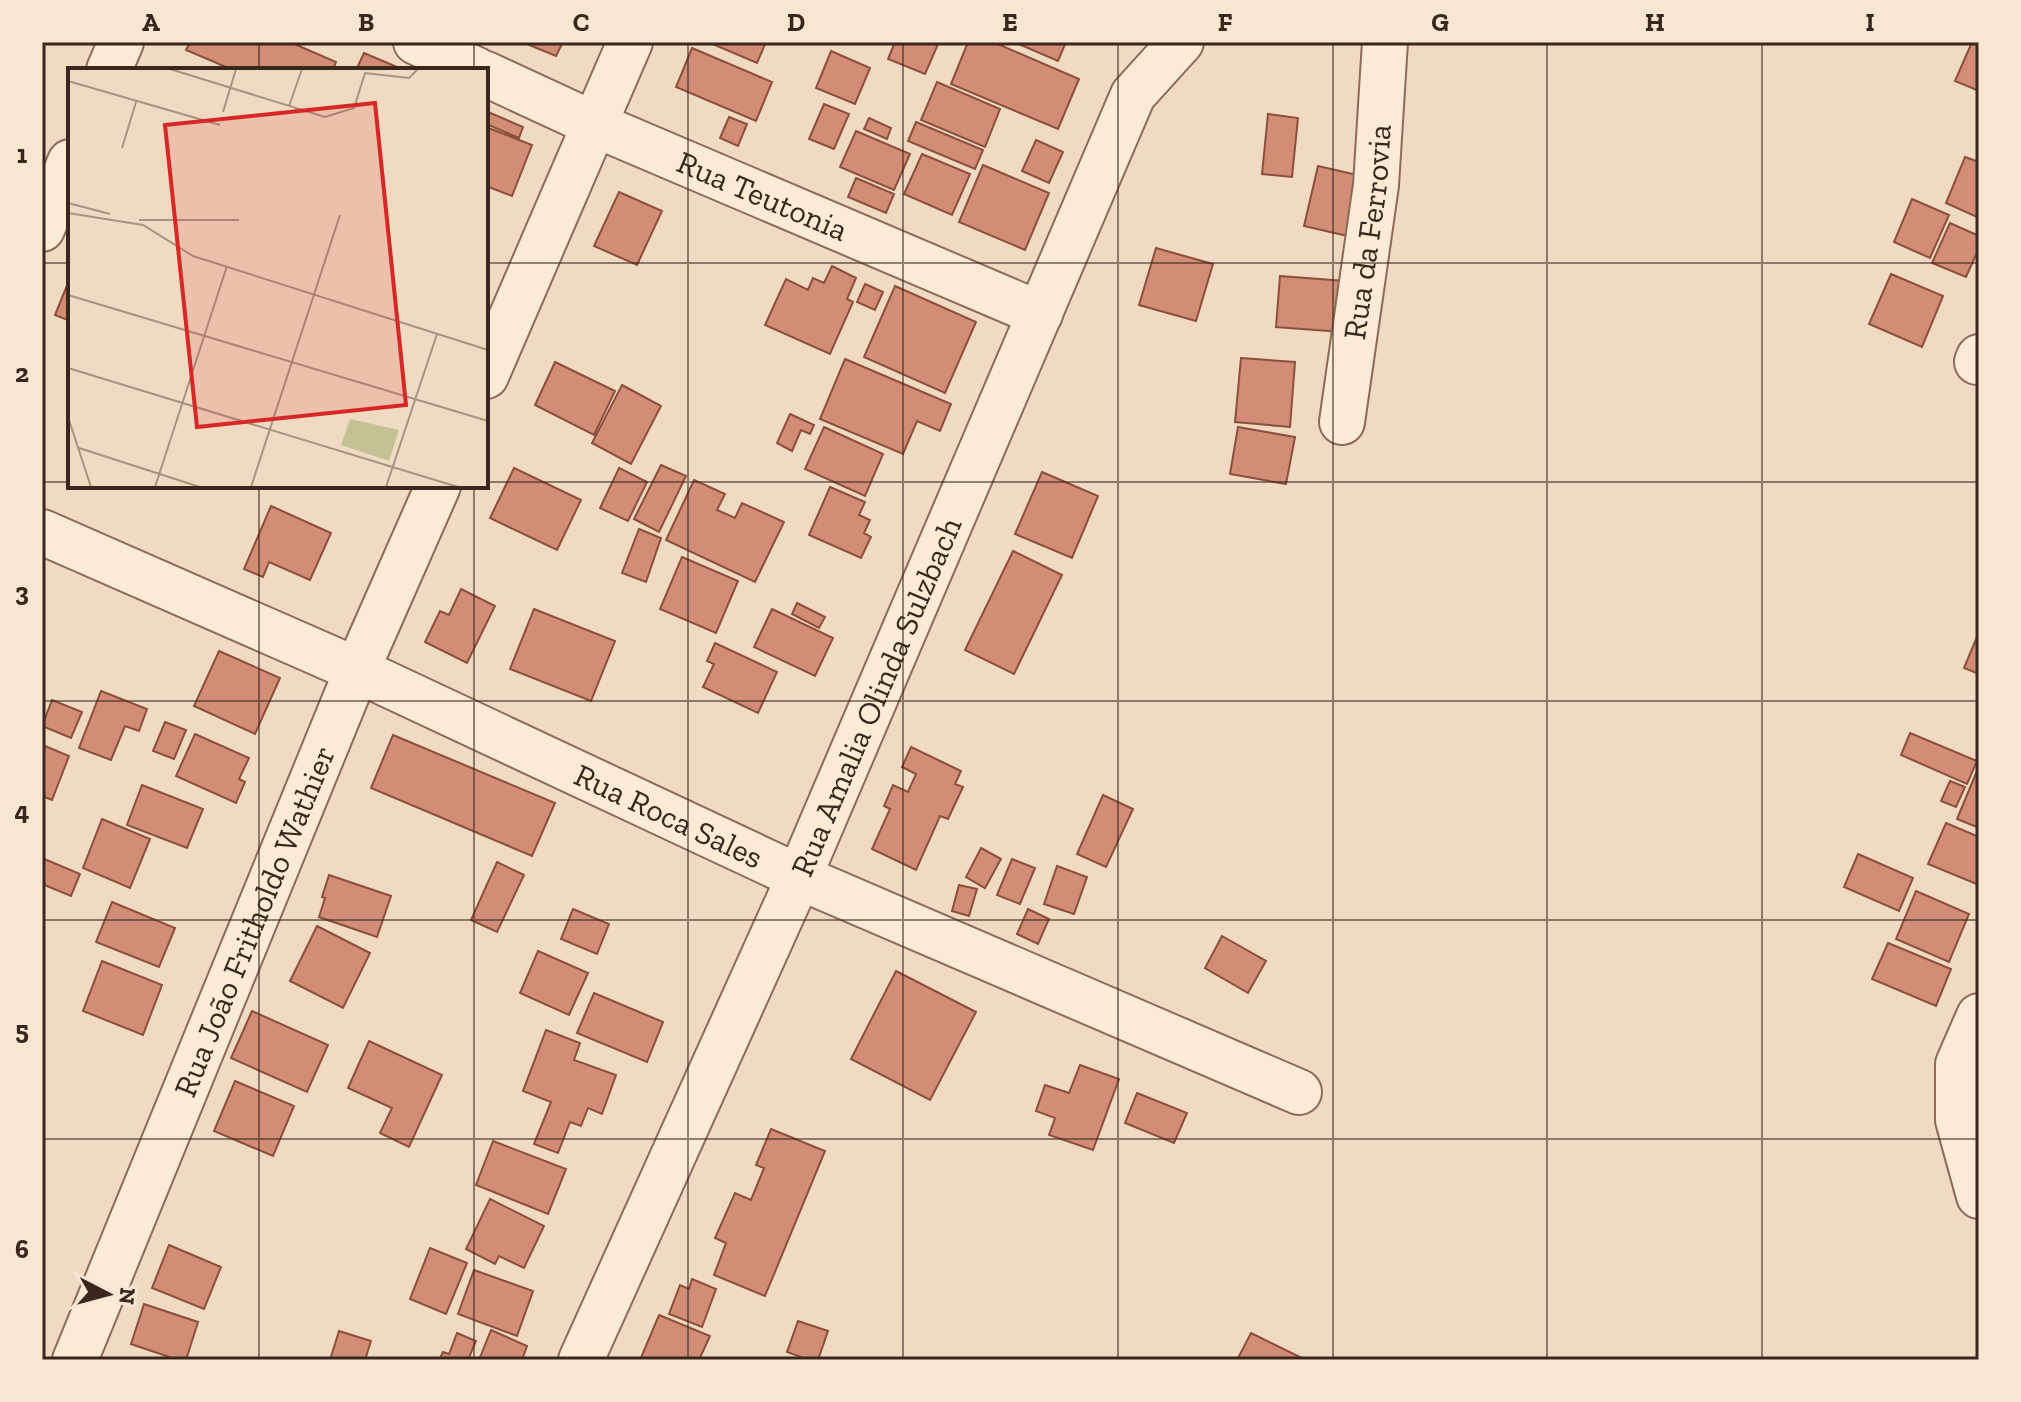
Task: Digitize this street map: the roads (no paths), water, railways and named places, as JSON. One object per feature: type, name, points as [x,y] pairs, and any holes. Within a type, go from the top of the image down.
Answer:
[{"type":"street","points":[[110,68],[121,42]]},
{"type":"street","points":[[416,42],[473,68]]},
{"type":"street","points":[[488,371],[630,42]]},
{"type":"street","name":"Rua Amalia Olinda Sulzbach","points":[[581,1360],[799,877],[1133,95],[1181,42]]},
{"type":"street","name":"Rua da Ferrovia","points":[[1342,422],[1376,185],[1385,42]]},
{"type":"street","name":"Rua Teutonia","points":[[488,75],[596,125],[1040,314]]},
{"type":"street","points":[[42,229],[68,167]]},
{"type":"street","name":"Rua João Fritholdo Wathier","points":[[75,1360],[357,670],[437,488]]},
{"type":"street","name":"Rua Roca Sales","points":[[42,532],[357,670],[799,877],[1299,1092]]},
{"type":"street","points":[[1979,1016],[1958,1064],[1958,1120],[1979,1196]]}]
